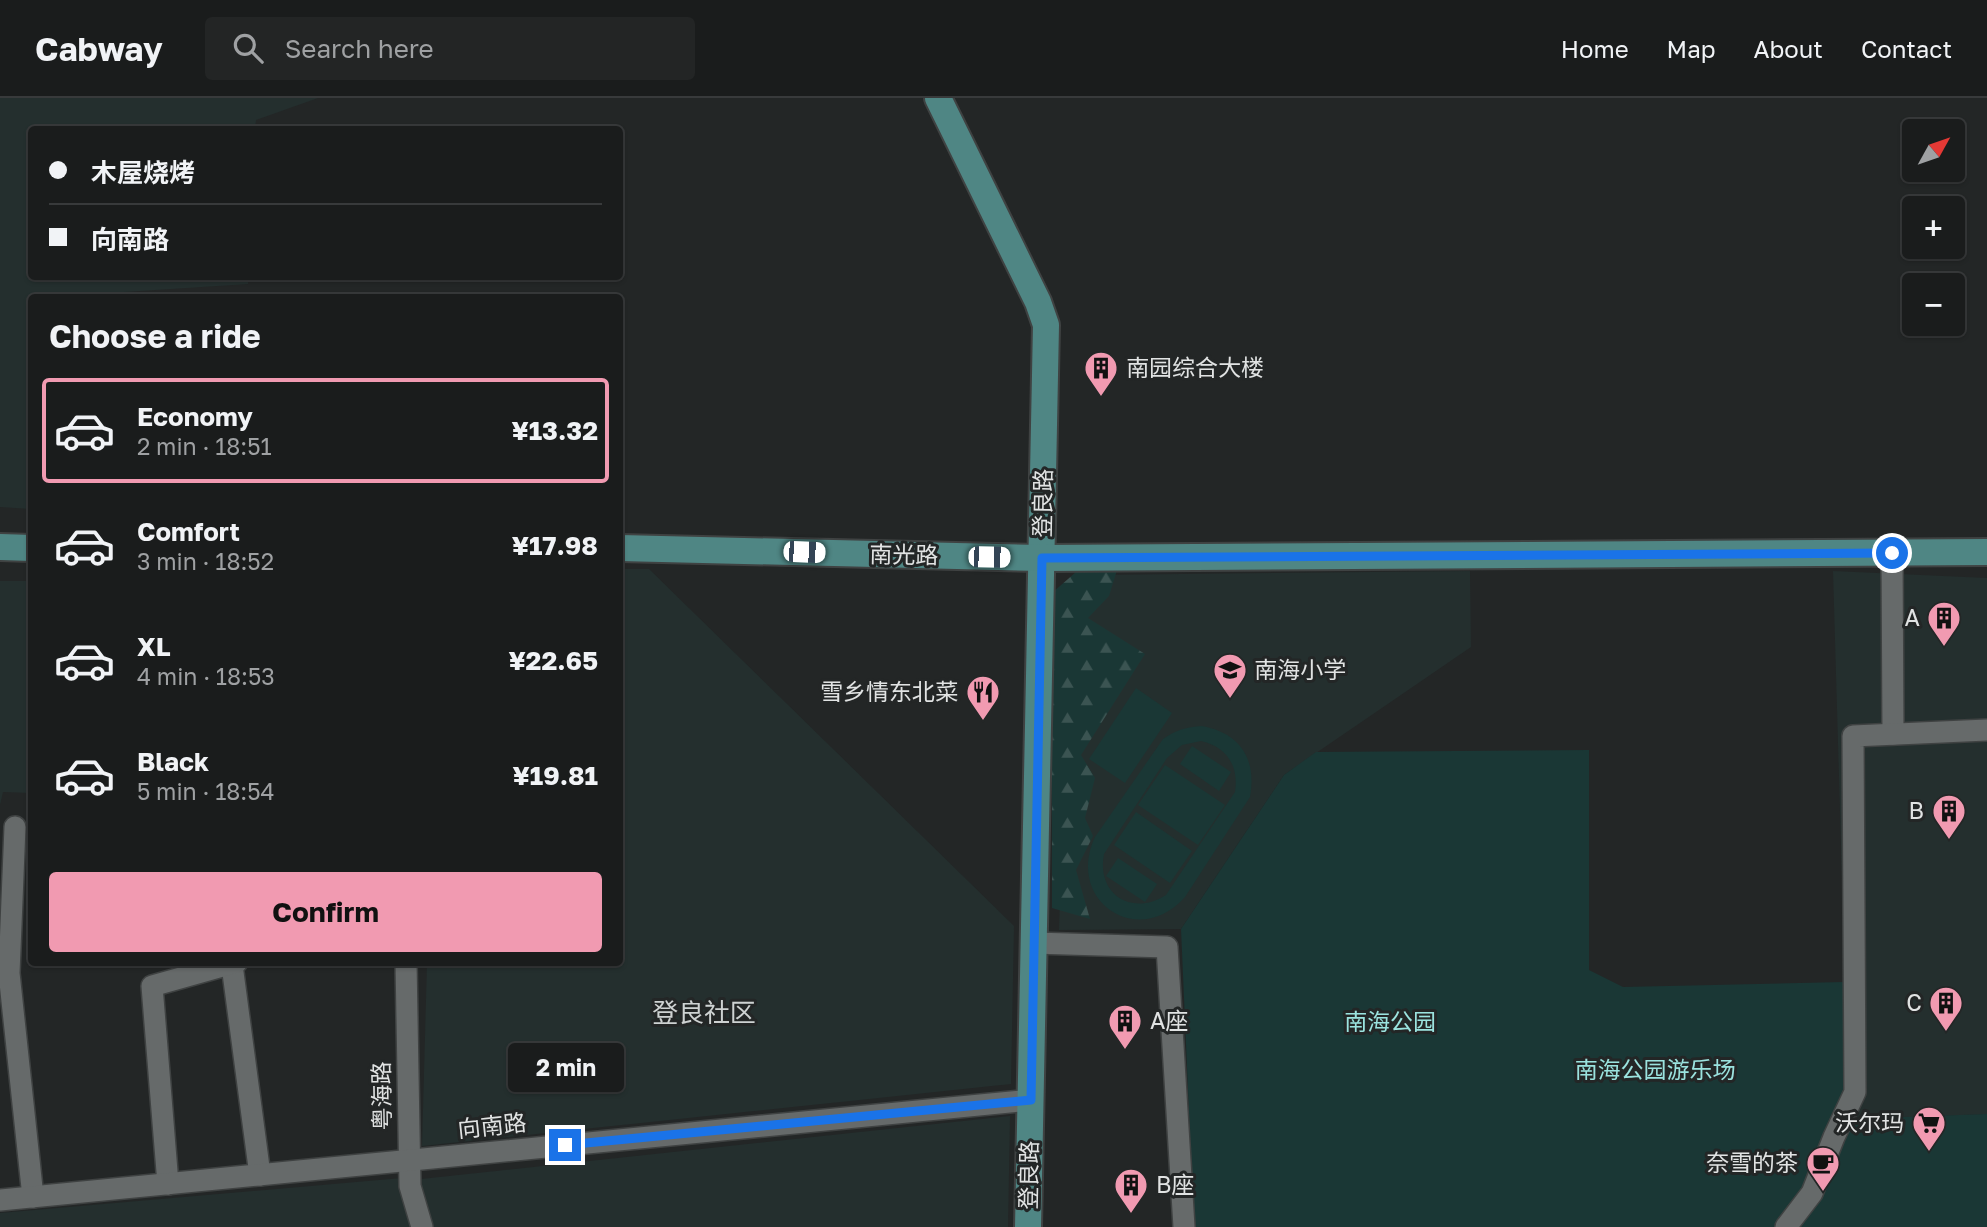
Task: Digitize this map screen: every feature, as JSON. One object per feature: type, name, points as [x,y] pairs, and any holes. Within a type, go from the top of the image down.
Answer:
[{"type":"main road","name":"登良路","points":[[939,98],[1038,302],[1046,326],[1028,1227]]},
{"type":"main road","points":[[0,547],[28,548]]},
{"type":"main road","name":"南光路","points":[[623,548],[1042,558],[1987,552]]},
{"type":"street","points":[[1892,553],[1893,734]]},
{"type":"street","points":[[1786,1227],[1812,1193],[1855,1092],[1853,736],[1987,730]]},
{"type":"street","points":[[15,827],[9,973],[9,1059],[33,1197]]},
{"type":"street","points":[[1034,943],[1167,947],[1184,1227]]},
{"type":"street","points":[[168,1184],[152,986],[227,966]]},
{"type":"street","points":[[235,966],[260,1175]]},
{"type":"street","name":"粤海路","points":[[406,966],[410,1186],[422,1227]]},
{"type":"street","name":"向南路","points":[[0,1200],[1031,1100]]},
{"type":"shaded area","points":[[0,98],[318,98],[256,120],[255,126],[28,126],[28,280],[248,280],[248,284],[94,294],[28,294],[28,509],[0,507]]},
{"type":"shaded area","points":[[623,569],[649,569],[1014,926],[1011,1084],[422,1146],[427,966],[623,966]]},
{"type":"shaded area","name":"南海小学","points":[[1470,571],[1471,647],[1284,775],[1181,929],[1059,930],[1069,602],[1092,575]]},
{"type":"shaded area","points":[[1833,571],[1987,578],[1987,1114],[1849,1120]]},
{"type":"shaded area","points":[[0,581],[28,581],[28,793],[3,792],[0,805]]},
{"type":"shaded area","points":[[1010,1116],[1008,1227],[432,1227],[425,1207],[421,1179]]},
{"type":"shaded area","points":[[402,1178],[417,1227],[0,1227],[0,1213]]},
{"type":"green space","points":[[1117,570],[1109,596],[1088,618],[1145,654],[1081,755],[1095,778],[1085,818],[1093,836],[1076,870],[1090,919],[1052,908],[1052,593],[1076,572]]},
{"type":"green space","points":[[1136,688],[1172,713],[1125,783],[1089,759]]},
{"type":"green space","points":[[1202,726],[1227,735],[1243,750],[1251,771],[1250,797],[1185,897],[1166,912],[1147,919],[1128,918],[1111,911],[1098,898],[1090,881],[1088,860],[1095,837],[1163,739],[1186,728]],"holes":[[[1201,741],[1224,753],[1233,766],[1235,792],[1166,895],[1141,904],[1119,898],[1106,880],[1104,854],[1167,758],[1182,745]]]},
{"type":"green space","points":[[1192,746],[1231,772],[1219,791],[1180,764]]},
{"type":"green space","name":"南海公园","points":[[1589,750],[1589,970],[1623,987],[1844,982],[1849,1119],[1987,1114],[1987,1227],[1194,1227],[1181,929],[1284,775],[1316,752]]},
{"type":"green space","points":[[1165,765],[1225,805],[1198,845],[1138,805]]},
{"type":"green space","points":[[1136,812],[1192,851],[1170,883],[1114,845]]},
{"type":"green space","points":[[1118,858],[1157,884],[1145,902],[1106,876]]},
{"type":"place","name":"南园综合大楼","points":[[1101,398]]},
{"type":"place","name":"A","points":[[1944,648]]},
{"type":"place","name":"南海小学","points":[[1230,700]]},
{"type":"place","name":"雪乡情东北菜","points":[[983,722]]},
{"type":"place","name":"B","points":[[1949,841]]},
{"type":"place","name":"C","points":[[1946,1033]]},
{"type":"place","name":"A座","points":[[1125,1051]]},
{"type":"place","name":"沃尔玛","points":[[1929,1153]]},
{"type":"place","name":"奈雪的茶","points":[[1823,1193]]},
{"type":"place","name":"B座","points":[[1131,1215]]},
{"type":"district","name":"登良社区","points":[[704,1013]]},
{"type":"route","points":[[565,1145],[1031,1100],[1042,558],[1892,553]]},
{"type":"park label","name":"南海公园游乐场","points":[[1655,1070]]}]
